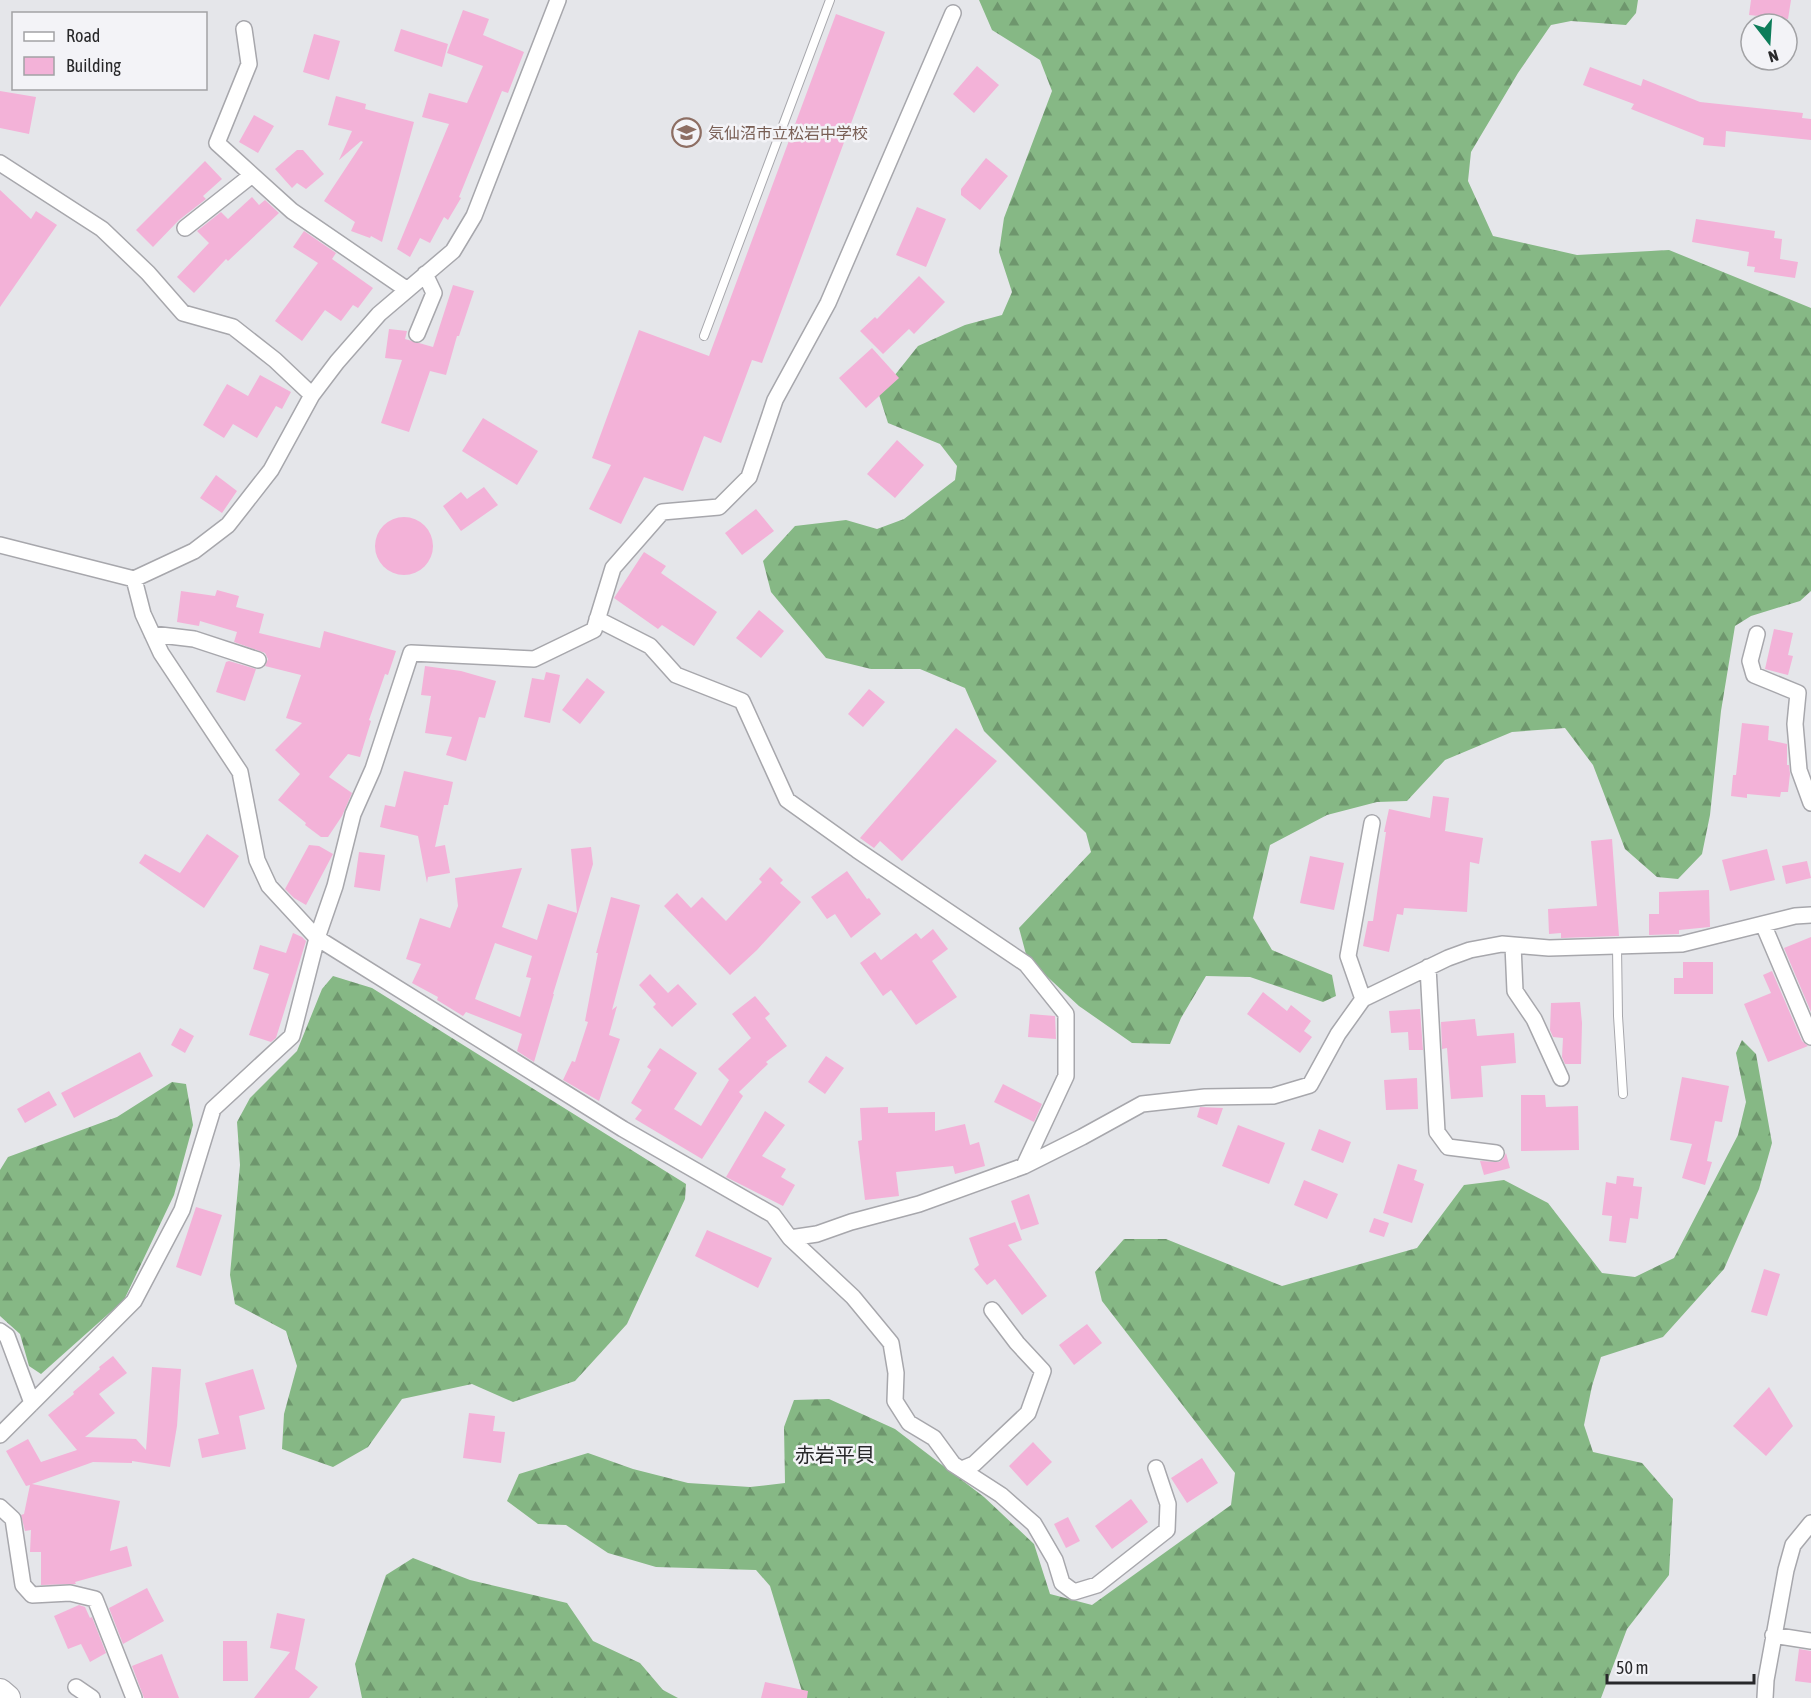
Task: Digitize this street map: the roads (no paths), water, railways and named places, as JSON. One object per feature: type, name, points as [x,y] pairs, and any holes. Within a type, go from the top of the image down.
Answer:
[{"type":"highway","points":[[0,1692],[7,1698]]},
{"type":"street","points":[[0,544],[134,579],[194,551],[228,525],[271,470],[312,395],[337,362],[379,314],[453,251],[474,216],[558,0]]},
{"type":"street","points":[[0,1435],[134,1301],[182,1209],[213,1109],[292,1036],[317,938],[335,886],[353,814],[373,769],[411,653],[534,659],[594,630],[613,568],[662,512],[719,507],[749,477],[776,400],[828,303],[953,13]]},
{"type":"street","points":[[244,29],[249,64],[217,143],[292,211],[406,289]]},
{"type":"street","points":[[0,163],[102,229],[148,273],[183,313],[233,327],[275,360],[312,395]]},
{"type":"street","points":[[185,228],[252,175]]},
{"type":"street","points":[[417,334],[434,293],[425,274]]},
{"type":"street","points":[[134,579],[143,614],[161,653],[240,772],[256,860],[269,886],[317,938],[623,1129],[773,1215],[790,1238],[853,1296],[891,1343],[896,1373],[896,1401],[909,1423],[934,1438],[953,1464],[1001,1495],[1034,1524],[1054,1560],[1062,1583],[1074,1592],[1097,1585],[1167,1530],[1168,1504],[1156,1468]]},
{"type":"street","points":[[597,619],[650,646],[676,675],[742,701],[787,800],[1026,964],[1066,1014],[1066,1076],[1024,1166]]},
{"type":"street","points":[[152,634],[194,639],[258,660]]},
{"type":"street","points":[[1757,634],[1750,661],[1754,675],[1798,693],[1795,724],[1799,770],[1811,802]]},
{"type":"street","points":[[1363,999],[1348,957],[1372,823]]},
{"type":"street","points":[[790,1238],[817,1234],[851,1222],[919,1204],[1024,1166],[1142,1104],[1205,1097],[1273,1096],[1310,1085],[1338,1034],[1363,999],[1470,950],[1502,944],[1549,948],[1682,944],[1795,916],[1811,915]]},
{"type":"street","points":[[1763,924],[1811,1037]]},
{"type":"street","points":[[1513,945],[1515,991],[1534,1019],[1561,1078]]},
{"type":"street","points":[[1428,968],[1437,1132],[1448,1147],[1496,1153]]},
{"type":"street","points":[[962,1469],[974,1464],[1028,1413],[1043,1371],[1017,1343],[992,1310]]},
{"type":"street","points":[[0,1331],[7,1335],[32,1403]]},
{"type":"street","points":[[0,1507],[13,1519],[24,1585],[32,1595],[70,1593],[95,1599],[134,1698]]},
{"type":"street","points":[[1766,1698],[1766,1680],[1773,1635],[1786,1570],[1793,1545],[1811,1523]]},
{"type":"street","points":[[1773,1635],[1811,1641]]},
{"type":"street","points":[[76,1687],[93,1698]]},
{"type":"lane","points":[[704,336],[830,0]]},
{"type":"lane","points":[[1617,947],[1623,1094]]},
{"type":"place","name":"気仙沼市立松岩中学校","points":[[687,133]]},
{"type":"district","name":"赤岩平貝","points":[[835,1455]]}]
